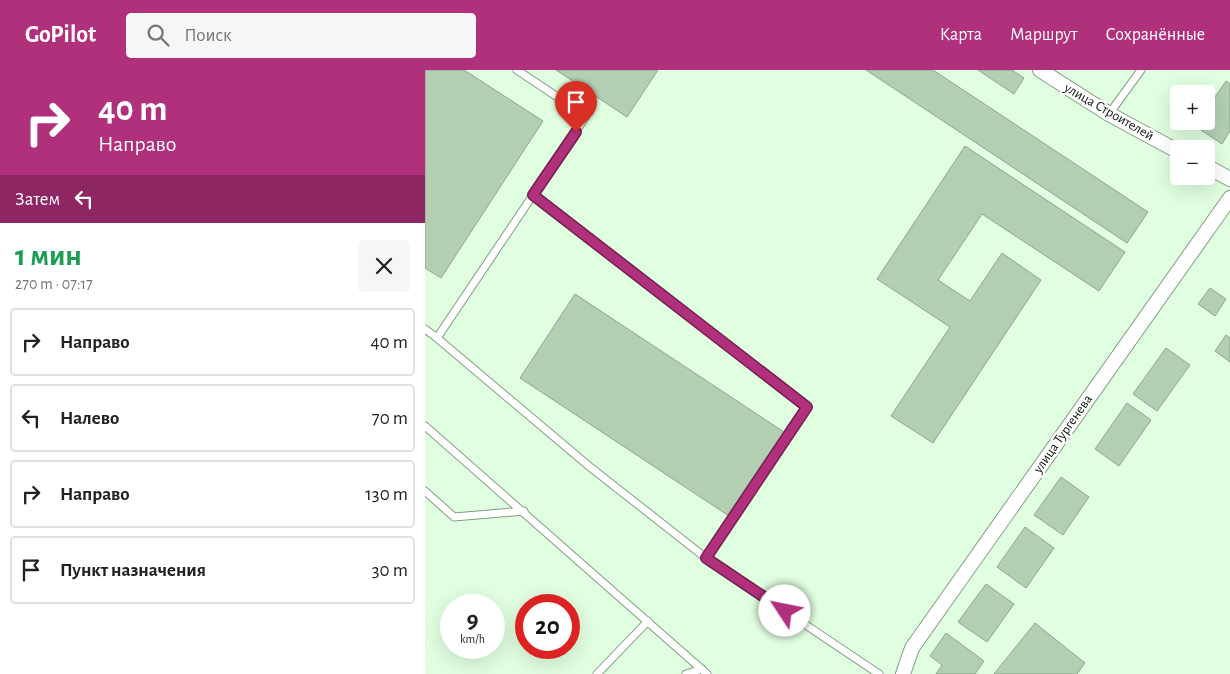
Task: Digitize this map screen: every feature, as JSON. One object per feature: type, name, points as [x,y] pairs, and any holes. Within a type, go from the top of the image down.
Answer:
[{"type":"street","name":"улица Строителей","points":[[1040,70],[1109,114],[1170,147]]},
{"type":"street","points":[[1215,171],[1230,179]]},
{"type":"street","name":"улица Тургенева","points":[[903,674],[912,648],[1230,198]]},
{"type":"lane","points":[[437,338],[586,116],[517,70]]},
{"type":"lane","points":[[1109,114],[1141,70]]},
{"type":"lane","points":[[533,195],[807,407],[706,558]]},
{"type":"lane","points":[[425,329],[590,467],[706,558],[879,674]]},
{"type":"lane","points":[[425,426],[524,511],[704,672]]},
{"type":"lane","points":[[425,491],[454,517],[524,511]]},
{"type":"lane","points":[[597,674],[648,621]]},
{"type":"lane","points":[[686,674],[704,672]]},
{"type":"building","points":[[425,70],[464,70],[543,121],[441,278],[425,268]]},
{"type":"building","points":[[556,70],[658,70],[627,117]]},
{"type":"building","points":[[866,70],[933,70],[1148,212],[1127,243]]},
{"type":"building","points":[[978,70],[1012,70],[1024,78],[1014,94]]},
{"type":"building","points":[[1226,81],[1230,84],[1230,131],[1222,144],[1201,130],[1215,130],[1215,97]]},
{"type":"building","points":[[965,146],[1125,252],[1099,291],[982,214],[938,280],[970,301],[1002,253],[1041,280],[933,443],[891,416],[950,327],[877,279]]},
{"type":"building","points":[[1210,288],[1226,299],[1215,316],[1198,304]]},
{"type":"building","points":[[575,294],[784,432],[729,516],[520,378]]},
{"type":"building","points":[[1226,335],[1230,338],[1230,362],[1215,351]]},
{"type":"building","points":[[1166,348],[1190,365],[1157,411],[1133,394]]},
{"type":"building","points":[[1127,403],[1151,420],[1119,466],[1095,449]]},
{"type":"building","points":[[1061,477],[1089,497],[1063,535],[1034,515]]},
{"type":"building","points":[[1025,527],[1054,548],[1026,588],[997,567]]},
{"type":"building","points":[[986,584],[1014,604],[987,642],[958,622]]},
{"type":"building","points":[[1035,623],[1085,663],[1077,674],[994,674]]},
{"type":"building","points":[[946,633],[984,661],[975,674],[936,674],[942,665],[930,656]]},
{"type":"route","points":[[576,132],[533,195],[807,407],[706,558],[785,611]]}]
